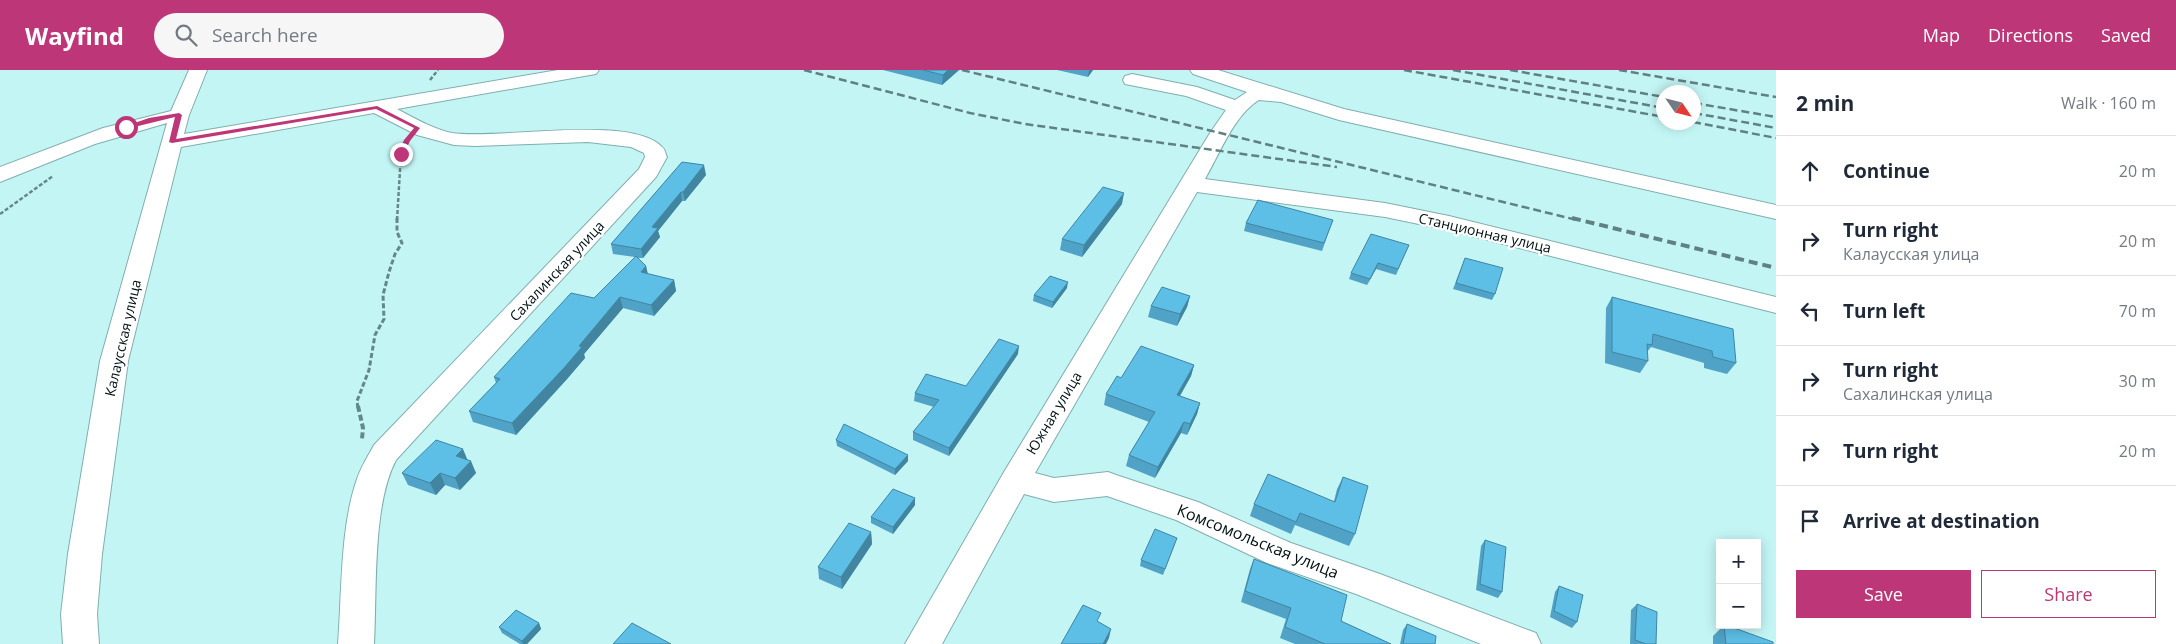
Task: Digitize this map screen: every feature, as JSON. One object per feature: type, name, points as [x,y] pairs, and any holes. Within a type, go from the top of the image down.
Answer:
[{"type":"street","name":"Калаусская улица","points":[[81,644],[79,614],[85,554],[114,361],[179,115],[198,70]]},
{"type":"street","points":[[172,142],[590,70]]},
{"type":"street","points":[[1190,92],[1210,84],[1211,78],[1202,71]]},
{"type":"street","points":[[1202,71],[1339,114],[1776,212]]},
{"type":"street","points":[[1132,80],[1190,92],[1238,108]]},
{"type":"street","name":"Южная улица","points":[[923,644],[1016,480],[1214,145],[1219,132],[1238,108],[1253,95],[1266,94],[1281,97]]},
{"type":"street","name":"Сахалинская улица","points":[[356,644],[364,511],[370,482],[379,462],[385,453],[648,172],[656,158],[654,150],[647,144],[618,137],[472,140],[446,137],[417,128],[377,107]]},
{"type":"street","points":[[0,175],[103,134],[152,120],[179,115]]},
{"type":"street","name":"Станционная улица","points":[[1190,184],[1385,210],[1468,228],[1776,305]]},
{"type":"street","name":"Комсомольская улица","points":[[1016,480],[1054,490],[1108,484],[1187,511],[1279,553],[1368,584],[1523,644]]},
{"type":"path","points":[[422,99],[426,88],[438,70]]},
{"type":"path","points":[[361,447],[363,428],[357,401],[368,370],[375,334],[384,319],[383,294],[389,272],[395,254],[402,243],[397,232],[401,154],[407,140],[417,128]]},
{"type":"building","points":[[923,70],[948,70],[943,75]]},
{"type":"building","points":[[682,162],[704,165],[652,227],[658,228],[641,249],[611,244]]},
{"type":"building","points":[[1103,187],[1124,193],[1084,245],[1062,239]]},
{"type":"building","points":[[1258,200],[1333,220],[1324,243],[1246,223]]},
{"type":"building","points":[[1371,234],[1409,245],[1398,269],[1378,263],[1370,279],[1351,273]]},
{"type":"building","points":[[636,256],[646,266],[641,272],[674,280],[651,305],[620,297],[579,346],[582,347],[564,368],[512,423],[469,411],[500,379],[494,377],[571,293],[594,298]]},
{"type":"building","points":[[1465,258],[1503,268],[1495,294],[1456,283]]},
{"type":"building","points":[[1050,276],[1068,282],[1053,302],[1034,295]]},
{"type":"building","points":[[1162,287],[1190,296],[1180,314],[1151,306]]},
{"type":"building","points":[[1612,297],[1733,329],[1736,363],[1713,357],[1712,351],[1653,334],[1652,345],[1647,344],[1648,361],[1612,352]]},
{"type":"building","points":[[999,339],[1019,346],[949,448],[913,432],[939,400],[915,393],[926,374],[966,386]]},
{"type":"building","points":[[1141,346],[1194,365],[1177,395],[1200,403],[1190,424],[1184,422],[1158,467],[1129,455],[1155,412],[1106,394],[1117,376],[1121,378]]},
{"type":"building","points":[[844,424],[908,455],[895,469],[836,440]]},
{"type":"building","points":[[436,440],[463,449],[456,456],[471,461],[455,478],[440,473],[430,483],[402,473]]},
{"type":"building","points":[[1268,474],[1335,502],[1343,477],[1368,486],[1355,534],[1300,513],[1296,522],[1254,504]]},
{"type":"building","points":[[893,489],[915,498],[893,527],[871,517]]},
{"type":"building","points":[[849,523],[871,532],[841,577],[818,567]]},
{"type":"building","points":[[1155,529],[1177,538],[1165,569],[1141,560]]},
{"type":"building","points":[[1485,540],[1506,547],[1502,592],[1480,584]]},
{"type":"building","points":[[1254,559],[1347,595],[1341,621],[1391,644],[1325,644],[1285,627],[1291,608],[1245,591]]},
{"type":"building","points":[[1559,586],[1583,595],[1577,622],[1554,611]]},
{"type":"building","points":[[1637,604],[1657,612],[1656,644],[1646,644],[1635,640]]},
{"type":"building","points":[[1083,605],[1101,613],[1097,621],[1111,629],[1103,644],[1061,644]]},
{"type":"building","points":[[516,610],[539,623],[522,641],[499,627]]},
{"type":"building","points":[[632,623],[671,644],[613,644]]},
{"type":"building","points":[[1407,624],[1436,636],[1435,644],[1403,644]]},
{"type":"building","points":[[1724,629],[1737,629],[1773,642],[1773,644],[1726,644]]},
{"type":"railway","points":[[804,70],[970,113],[1025,124],[1337,167]]},
{"type":"railway","points":[[962,70],[1577,220]]},
{"type":"railway","points":[[1404,70],[1656,116]]},
{"type":"railway","points":[[1453,70],[1656,107]]},
{"type":"railway","points":[[1510,70],[1656,96]]},
{"type":"railway","points":[[1619,70],[1776,97]]},
{"type":"railway","points":[[1701,104],[1776,117]]},
{"type":"railway","points":[[1701,114],[1776,128]]},
{"type":"railway","points":[[1701,124],[1776,138]]},
{"type":"railway","points":[[1572,218],[1776,268]]},
{"type":"route","points":[[126,127],[179,115],[172,142],[377,107],[407,121],[417,128],[407,140],[401,154]]}]
